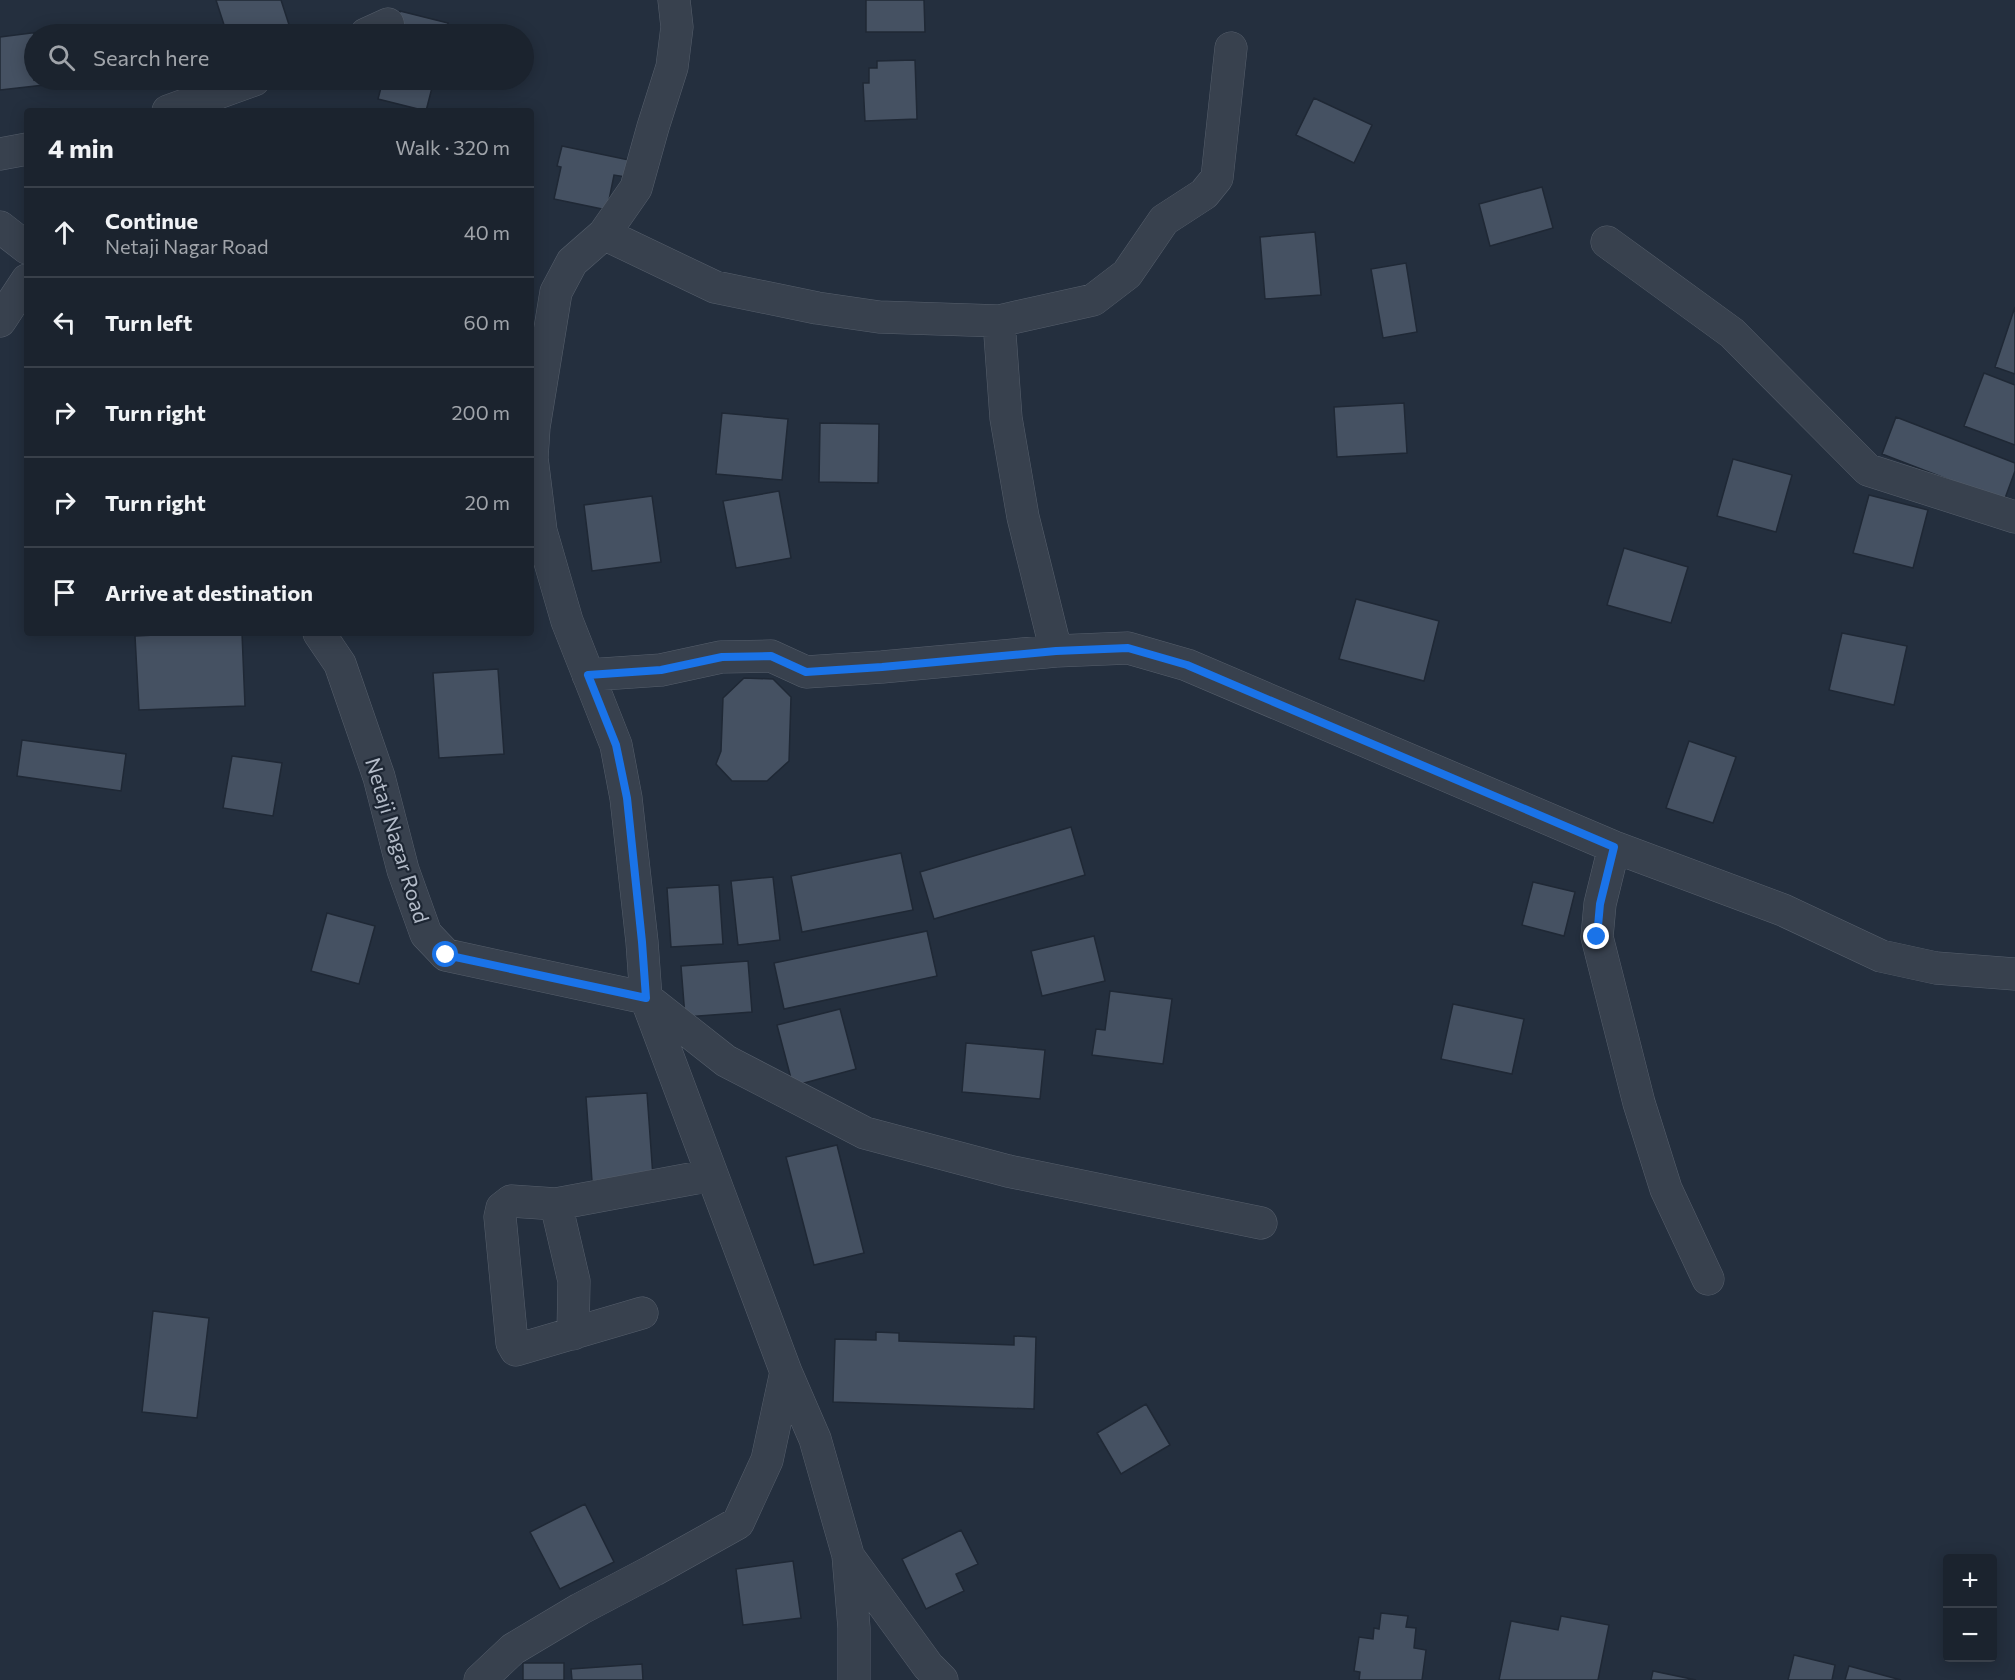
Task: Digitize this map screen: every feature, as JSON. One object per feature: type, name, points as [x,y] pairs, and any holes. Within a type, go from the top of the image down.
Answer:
[{"type":"street","points":[[534,427],[556,292],[572,262],[604,234],[636,188],[652,127],[672,67],[677,27],[674,0]]},
{"type":"street","points":[[604,234],[715,287],[817,309],[879,317],[999,321],[1093,300],[1127,274],[1164,220],[1204,194],[1217,178],[1231,48]]},
{"type":"street","points":[[176,108],[226,90]]},
{"type":"street","points":[[0,154],[24,150]]},
{"type":"street","points":[[0,227],[24,246]]},
{"type":"street","points":[[1607,242],[1732,333],[1868,470],[2015,517]]},
{"type":"street","points":[[0,321],[24,285]]},
{"type":"street","points":[[999,321],[1006,418],[1023,517],[1056,651]]},
{"type":"street","points":[[534,474],[541,531],[567,621],[616,745],[627,798],[646,998],[786,1372],[815,1440],[848,1555],[854,1629],[854,1680]]},
{"type":"street","name":"Netaji Nagar Road","points":[[321,636],[340,664],[380,777],[402,870],[426,934],[446,955],[646,998]]},
{"type":"street","points":[[588,675],[661,670],[722,657],[771,656],[806,672],[1056,651],[1128,648],[1187,665],[1614,847],[1783,910],[1881,956],[1936,968],[2015,974]]},
{"type":"street","points":[[1614,847],[1600,904],[1597,937],[1639,1103],[1665,1189],[1708,1279]]},
{"type":"street","points":[[646,998],[726,1061],[866,1133],[1008,1171],[1261,1223]]},
{"type":"street","points":[[642,1313],[516,1350],[512,1343],[500,1217],[502,1208],[511,1201],[556,1204],[712,1174]]},
{"type":"street","points":[[556,1204],[574,1281],[573,1334]]},
{"type":"street","points":[[480,1680],[513,1649],[580,1609],[738,1523],[767,1461],[786,1372]]},
{"type":"street","points":[[848,1555],[928,1666],[942,1680]]},
{"type":"building","points":[[216,0],[281,0],[289,24],[224,24]]},
{"type":"building","points":[[866,0],[924,0],[925,32],[866,32]]},
{"type":"building","points":[[400,11],[448,23],[448,24],[397,24]]},
{"type":"building","points":[[24,34],[24,87],[0,90],[0,37]]},
{"type":"building","points":[[915,60],[917,119],[865,121],[863,83],[869,83],[869,68],[877,68],[877,61]]},
{"type":"building","points":[[380,90],[431,90],[427,108],[414,108],[378,99]]},
{"type":"building","points":[[1314,98],[1372,125],[1354,163],[1296,135]]},
{"type":"building","points":[[562,146],[629,160],[626,177],[614,175],[607,210],[554,199],[561,167],[557,166]]},
{"type":"building","points":[[1542,187],[1553,228],[1490,246],[1479,204]]},
{"type":"building","points":[[1315,232],[1321,295],[1265,299],[1260,237]]},
{"type":"building","points":[[1406,263],[1417,332],[1383,338],[1371,269]]},
{"type":"building","points":[[2015,307],[2015,374],[1995,367]]},
{"type":"building","points":[[1984,373],[2015,385],[2015,445],[1964,426]]},
{"type":"building","points":[[1404,403],[1407,453],[1337,457],[1334,407]]},
{"type":"building","points":[[722,413],[788,419],[782,480],[716,474]]},
{"type":"building","points":[[1896,417],[2015,463],[2015,471],[2004,501],[1882,454]]},
{"type":"building","points":[[820,423],[879,424],[878,483],[819,482]]},
{"type":"building","points":[[1733,459],[1792,475],[1776,532],[1717,516]]},
{"type":"building","points":[[779,491],[791,558],[736,568],[723,501]]},
{"type":"building","points":[[1869,495],[1928,510],[1913,568],[1853,553]]},
{"type":"building","points":[[652,496],[661,562],[592,571],[584,505]]},
{"type":"building","points":[[1624,548],[1688,567],[1671,623],[1607,605]]},
{"type":"building","points":[[1356,599],[1439,621],[1424,681],[1339,659]]},
{"type":"building","points":[[1842,633],[1907,646],[1894,705],[1829,690]]},
{"type":"building","points":[[135,636],[242,636],[245,706],[139,710]]},
{"type":"building","points":[[498,669],[504,754],[439,758],[433,673]]},
{"type":"building","points":[[744,678],[773,679],[791,697],[789,761],[767,781],[732,781],[716,764],[721,751],[723,698]]},
{"type":"building","points":[[22,740],[126,754],[121,791],[17,776]]},
{"type":"building","points":[[1689,741],[1736,757],[1713,823],[1666,808]]},
{"type":"building","points":[[232,756],[282,763],[273,816],[223,808]]},
{"type":"building","points":[[1071,827],[1085,875],[934,919],[920,872]]},
{"type":"building","points":[[901,853],[913,910],[802,932],[791,876]]},
{"type":"building","points":[[773,877],[780,940],[738,945],[731,881]]},
{"type":"building","points":[[1533,882],[1575,892],[1564,936],[1522,925]]},
{"type":"building","points":[[719,885],[723,944],[671,947],[667,888]]},
{"type":"building","points":[[327,913],[375,926],[359,984],[311,971]]},
{"type":"building","points":[[927,931],[937,976],[784,1009],[774,963]]},
{"type":"building","points":[[1094,936],[1105,981],[1042,996],[1031,951]]},
{"type":"building","points":[[748,961],[752,1012],[685,1017],[681,966]]},
{"type":"building","points":[[1110,991],[1172,999],[1163,1064],[1092,1055],[1096,1029],[1105,1030]]},
{"type":"building","points":[[1453,1004],[1524,1019],[1512,1074],[1441,1059]]},
{"type":"building","points":[[840,1009],[856,1069],[793,1086],[777,1025]]},
{"type":"building","points":[[966,1043],[1045,1050],[1040,1099],[962,1092]]},
{"type":"building","points":[[647,1093],[653,1177],[592,1181],[586,1097]]},
{"type":"building","points":[[837,1145],[864,1253],[814,1265],[786,1157]]},
{"type":"building","points":[[153,1311],[209,1318],[197,1418],[142,1412]]},
{"type":"building","points":[[876,1332],[899,1333],[899,1341],[1014,1345],[1014,1336],[1036,1337],[1034,1409],[833,1402],[835,1339],[876,1340]]},
{"type":"building","points":[[1146,1404],[1170,1445],[1121,1474],[1097,1433]]},
{"type":"building","points":[[585,1504],[614,1562],[560,1589],[530,1532]]},
{"type":"building","points":[[961,1530],[978,1564],[956,1574],[964,1591],[926,1609],[902,1559]]},
{"type":"building","points":[[793,1561],[801,1618],[743,1625],[736,1569]]},
{"type":"building","points":[[1381,1613],[1408,1616],[1406,1627],[1416,1628],[1414,1648],[1426,1650],[1422,1680],[1359,1680],[1360,1672],[1354,1671],[1359,1637],[1373,1639],[1374,1628],[1379,1629]]},
{"type":"building","points":[[1561,1616],[1609,1625],[1598,1680],[1499,1680],[1511,1621],[1558,1630]]},
{"type":"building","points":[[1794,1655],[1835,1665],[1832,1680],[1788,1680]]},
{"type":"building","points":[[523,1663],[564,1663],[564,1680],[523,1680]]},
{"type":"building","points":[[642,1664],[643,1680],[572,1680],[571,1669]]},
{"type":"building","points":[[1849,1666],[1901,1680],[1845,1680]]},
{"type":"building","points":[[1653,1671],[1696,1680],[1651,1680]]},
{"type":"route","points":[[446,955],[646,998],[627,798],[616,745],[588,675],[661,670],[722,657],[771,656],[806,672],[1056,651],[1128,648],[1187,665],[1614,847],[1600,904],[1597,937]]}]
